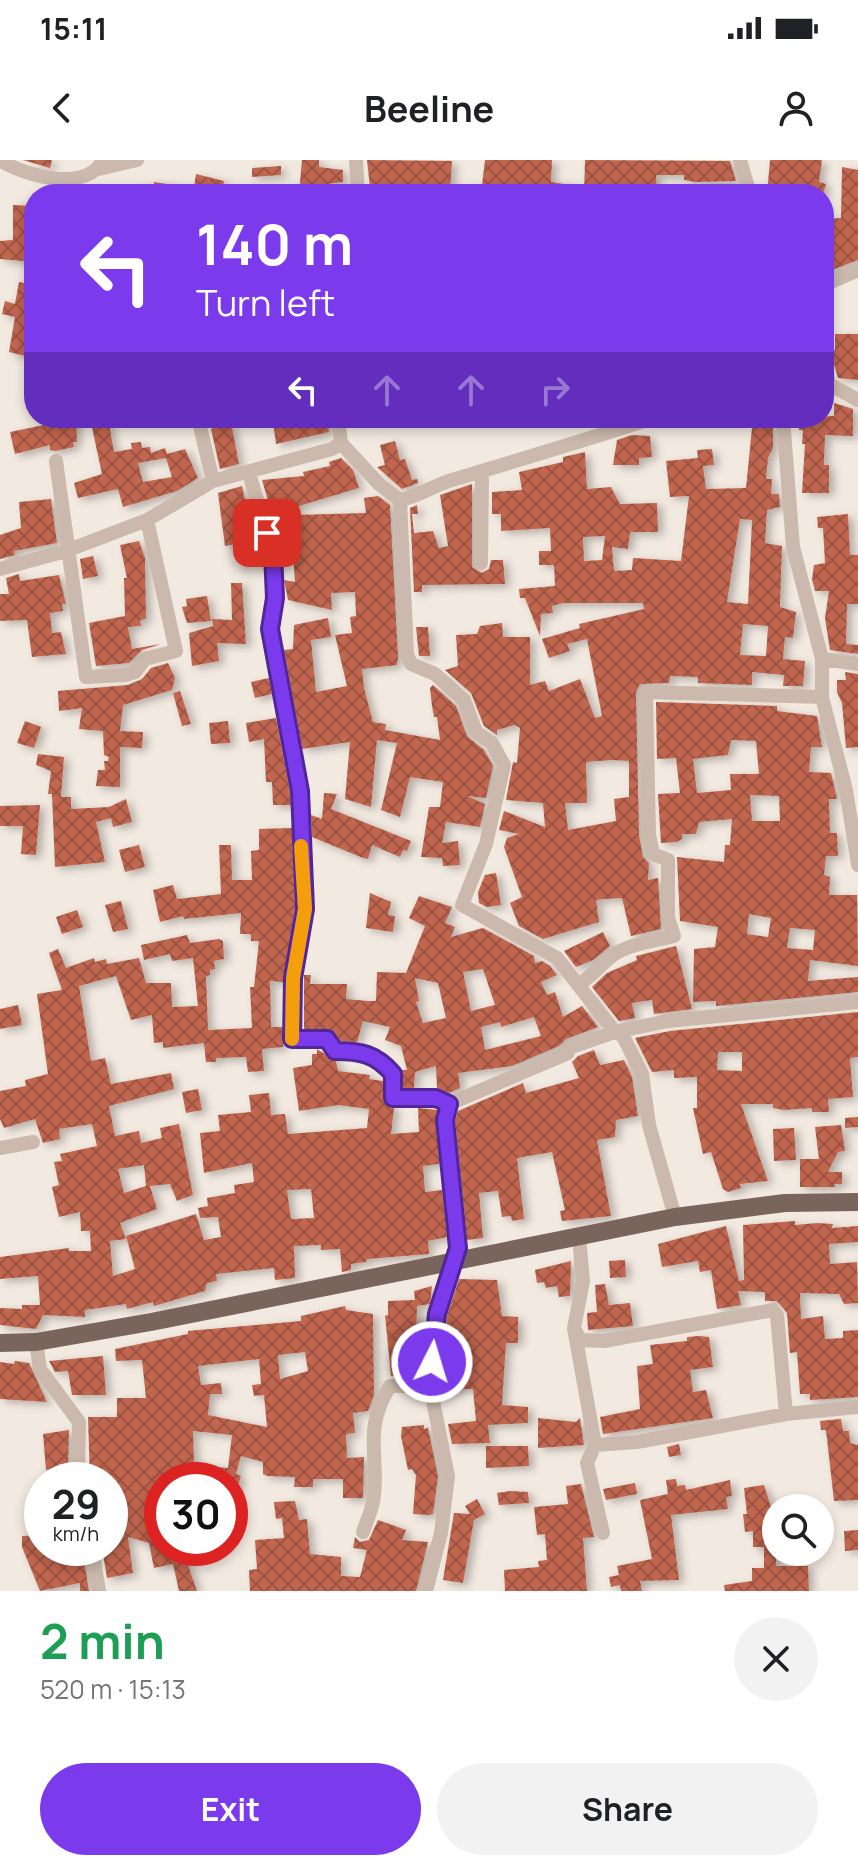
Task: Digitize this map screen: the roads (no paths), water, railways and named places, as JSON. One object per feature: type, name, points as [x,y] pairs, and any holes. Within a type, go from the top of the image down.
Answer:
[{"type":"main road","points":[[0,1343],[36,1342],[675,1217],[785,1203],[858,1202]]},
{"type":"street","points":[[0,160],[22,174],[36,176],[85,176],[101,164],[137,160]]},
{"type":"street","points":[[356,160],[357,184]]},
{"type":"street","points":[[740,160],[748,184]]},
{"type":"street","points":[[834,281],[858,270]]},
{"type":"street","points":[[834,387],[858,400]]},
{"type":"street","points":[[200,428],[213,481]]},
{"type":"street","points":[[339,428],[341,443],[379,484],[400,500],[416,497],[450,480],[482,474],[622,428]]},
{"type":"street","points":[[782,428],[793,547],[822,659],[822,697],[846,790],[858,865]]},
{"type":"street","points":[[0,569],[66,551],[147,520],[213,481],[332,449],[341,443]]},
{"type":"street","points":[[56,461],[66,551],[86,677],[135,672],[145,659],[176,651],[147,520]]},
{"type":"street","points":[[249,473],[273,553],[275,598],[270,629],[300,791],[305,909],[292,992],[292,1039],[327,1039],[335,1051],[358,1051],[379,1058],[393,1074],[393,1098],[436,1098],[449,1104],[568,1053],[569,1048],[615,1032],[668,1021],[858,1002]]},
{"type":"street","points":[[481,563],[482,474]]},
{"type":"street","points":[[400,500],[407,654],[411,664],[435,674],[464,700],[476,732],[492,743],[504,765],[486,844],[462,905],[557,958],[615,1032],[623,1036],[642,1074],[649,1125],[675,1217]]},
{"type":"street","points":[[822,659],[858,664]]},
{"type":"street","points":[[578,985],[596,975],[610,957],[674,936],[668,918],[668,860],[653,854],[649,835],[646,692],[822,697]]},
{"type":"street","points":[[426,1591],[441,1533],[448,1476],[430,1386],[437,1314],[450,1263],[458,1248],[445,1120],[449,1104]]},
{"type":"street","points":[[0,1148],[33,1142]]},
{"type":"street","points":[[579,1237],[583,1281],[574,1328],[595,1445],[587,1463],[603,1533]]},
{"type":"street","points":[[574,1328],[580,1340],[604,1341],[773,1310],[777,1315],[786,1414]]},
{"type":"street","points":[[36,1342],[40,1369],[79,1422],[78,1462]]},
{"type":"street","points":[[363,1532],[373,1501],[371,1443],[375,1413],[390,1386],[430,1386]]},
{"type":"street","points":[[595,1445],[637,1442],[786,1414],[858,1407]]},
{"type":"street","points":[[95,1566],[99,1591]]}]
